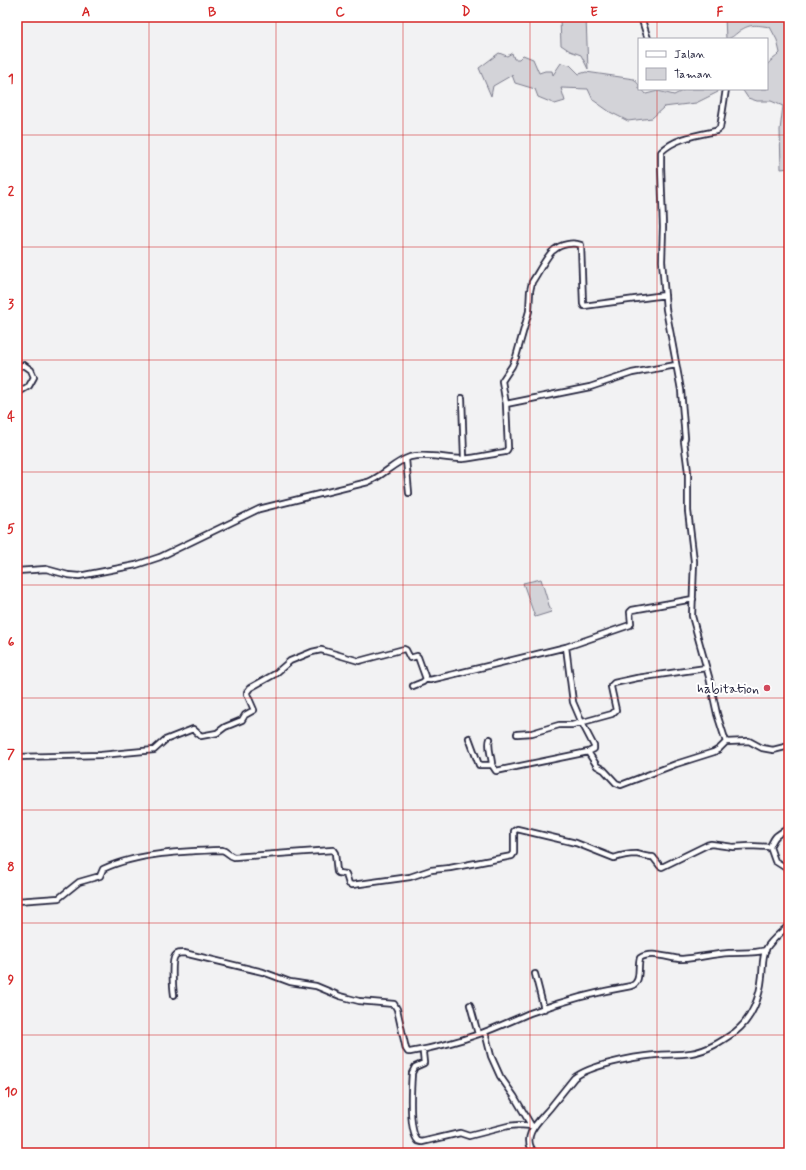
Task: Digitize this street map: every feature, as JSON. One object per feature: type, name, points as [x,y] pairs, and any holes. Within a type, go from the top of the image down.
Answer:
[{"type":"street","points":[[641,17],[648,38]]},
{"type":"street","points":[[726,90],[720,128],[716,131],[673,143],[666,147],[661,152],[661,167],[663,227],[662,261],[666,309],[682,404],[684,441],[688,472],[688,511],[694,561],[692,616],[717,714],[726,742]]},
{"type":"street","points":[[17,571],[46,569],[68,575],[79,576],[136,565],[173,551],[259,509],[368,482],[406,459],[418,456],[464,458],[507,450],[508,440],[506,404],[502,380],[516,357],[530,308],[530,287],[532,282],[553,250],[566,244],[581,245],[584,306],[665,295]]},
{"type":"street","points":[[17,367],[24,365],[30,368],[34,377],[29,386],[17,392]]},
{"type":"street","points":[[506,404],[590,387],[632,372],[676,365]]},
{"type":"street","points":[[462,398],[464,458]]},
{"type":"street","points":[[406,459],[409,493]]},
{"type":"street","points":[[413,686],[423,682],[426,679],[430,680],[566,646],[630,625],[630,612],[632,610],[693,599]]},
{"type":"street","points":[[490,739],[488,742],[492,765],[495,771],[594,750],[594,746],[582,723],[573,700],[566,646]]},
{"type":"street","points":[[17,757],[131,753],[156,749],[165,740],[193,729],[201,736],[218,733],[225,727],[242,720],[245,715],[254,710],[247,694],[250,688],[275,674],[290,661],[316,651],[325,651],[359,661],[405,649],[410,658],[418,657],[426,679]]},
{"type":"street","points":[[517,734],[532,733],[558,725],[582,723],[612,714],[615,711],[611,688],[612,684],[614,683],[641,677],[706,668]]},
{"type":"street","points":[[469,738],[479,765],[492,765]]},
{"type":"street","points":[[588,752],[597,766],[604,770],[616,783],[621,785],[670,766],[714,752],[726,742],[749,741],[762,748],[773,750],[789,746]]},
{"type":"street","points":[[788,828],[773,839],[770,847],[775,861],[789,870]]},
{"type":"street","points":[[17,901],[59,898],[79,882],[100,876],[104,869],[116,864],[140,858],[186,851],[222,850],[234,857],[333,850],[335,853],[337,872],[346,874],[349,884],[352,885],[410,877],[431,870],[450,868],[512,856],[514,853],[514,831],[517,829],[579,844],[614,858],[638,854],[652,857],[662,867],[711,844],[733,847],[770,847]]},
{"type":"street","points":[[535,1153],[529,1141],[532,1126],[580,1073],[589,1069],[653,1055],[692,1053],[712,1046],[736,1031],[745,1022],[756,1003],[761,988],[763,957],[766,950],[789,925]]},
{"type":"street","points":[[174,995],[173,960],[178,953],[184,953],[262,972],[290,982],[316,986],[340,996],[359,1001],[394,1004],[397,1009],[407,1051],[410,1052],[424,1050],[485,1032],[566,1001],[599,992],[635,985],[638,979],[640,958],[644,955],[664,955],[682,959],[728,953],[760,952],[766,950]]},
{"type":"street","points":[[535,974],[544,1009]]},
{"type":"street","points":[[470,1005],[478,1034]]},
{"type":"street","points":[[485,1032],[491,1056],[500,1076],[532,1126]]},
{"type":"street","points":[[424,1050],[424,1063],[415,1067],[412,1073],[411,1118],[415,1137],[418,1141],[422,1142],[460,1133],[469,1136],[508,1126],[532,1126]]},
{"type":"green space","points":[[725,17],[789,17],[789,168],[781,169],[780,130],[783,106],[771,101],[757,101],[748,98],[743,90],[768,90],[768,64],[780,53],[777,40],[770,27],[757,25],[749,26],[732,37],[726,38]]},
{"type":"green space","points":[[586,18],[588,69],[581,55],[570,51],[561,45],[560,19]]},
{"type":"green space","points":[[499,53],[507,56],[512,53],[514,59],[519,59],[523,55],[533,59],[539,73],[552,71],[553,75],[561,63],[570,65],[579,74],[586,72],[634,79],[638,84],[638,90],[643,90],[646,94],[658,91],[674,95],[684,90],[717,90],[718,92],[696,103],[664,107],[652,118],[628,121],[610,112],[593,100],[588,89],[561,88],[565,101],[555,104],[538,97],[535,89],[515,83],[512,75],[493,86],[491,96],[479,68]]},
{"type":"green space","points":[[541,579],[551,612],[535,617],[523,583]]},
{"type":"place","name":"habitation","points":[[767,688]]}]
